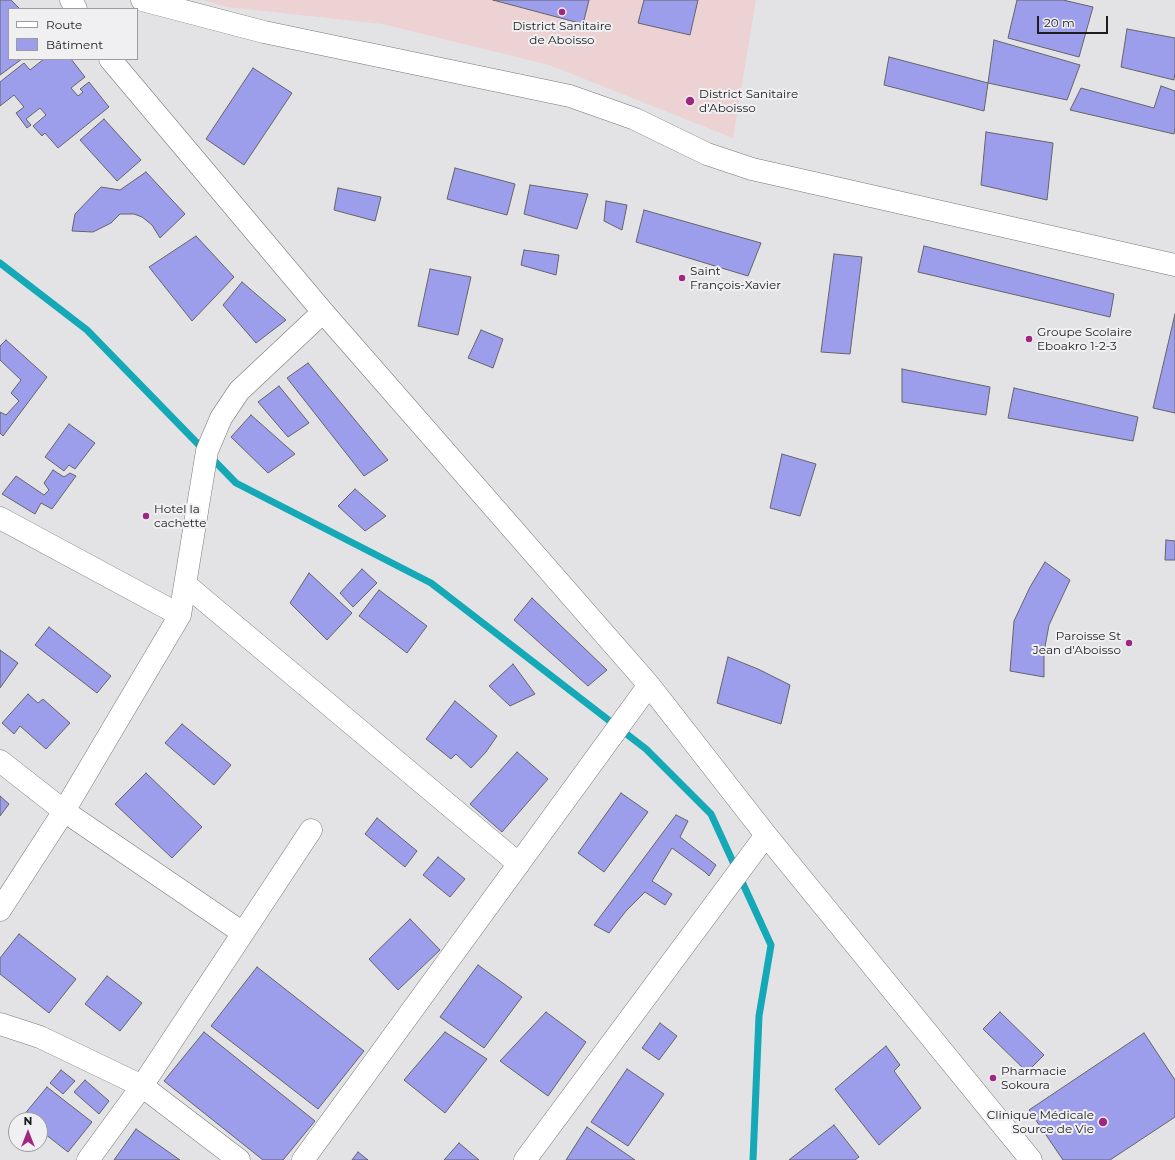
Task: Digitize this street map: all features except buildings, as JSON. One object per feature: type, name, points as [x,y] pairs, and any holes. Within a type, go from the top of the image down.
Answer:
[{"type":"street","points":[[142,0],[264,32],[570,96],[636,119],[708,154],[752,169],[1175,265]]},
{"type":"street","points":[[111,60],[323,312],[649,685],[766,835],[1031,1160]]},
{"type":"street","points":[[0,910],[64,811],[180,615],[206,451],[221,418],[239,391],[323,312]]},
{"type":"street","points":[[0,518],[180,615]]},
{"type":"street","points":[[185,584],[519,864]]},
{"type":"street","points":[[303,1160],[649,685]]},
{"type":"street","points":[[0,761],[64,811],[243,933]]},
{"type":"street","points":[[88,1160],[142,1086],[311,830]]},
{"type":"street","points":[[525,1160],[766,835]]},
{"type":"street","points":[[0,1024],[40,1037],[142,1086],[239,1160]]},
{"type":"shaded area","name":"District Sanitaire d'Aboisso","points":[[203,0],[756,0],[733,138],[549,65],[382,24],[227,7]]},
{"type":"waterway","points":[[0,263],[87,330],[236,483],[431,583],[646,749],[711,814],[771,945],[759,1016],[753,1160]]},
{"type":"place","name":"District Sanitaire de Aboisso","points":[[562,12]]},
{"type":"place","name":"District Sanitaire d'Aboisso","points":[[690,101]]},
{"type":"place","name":"Saint François-Xavier","points":[[682,278]]},
{"type":"place","name":"Groupe Scolaire Eboakro 1-2-3","points":[[1029,339]]},
{"type":"place","name":"Hotel la cachette","points":[[146,516]]},
{"type":"place","name":"Paroisse St Jean d'Aboisso","points":[[1129,643]]},
{"type":"place","name":"Pharmacie Sokoura","points":[[993,1078]]},
{"type":"place","name":"Clinique Médicale Source de Vie","points":[[1103,1122]]}]
